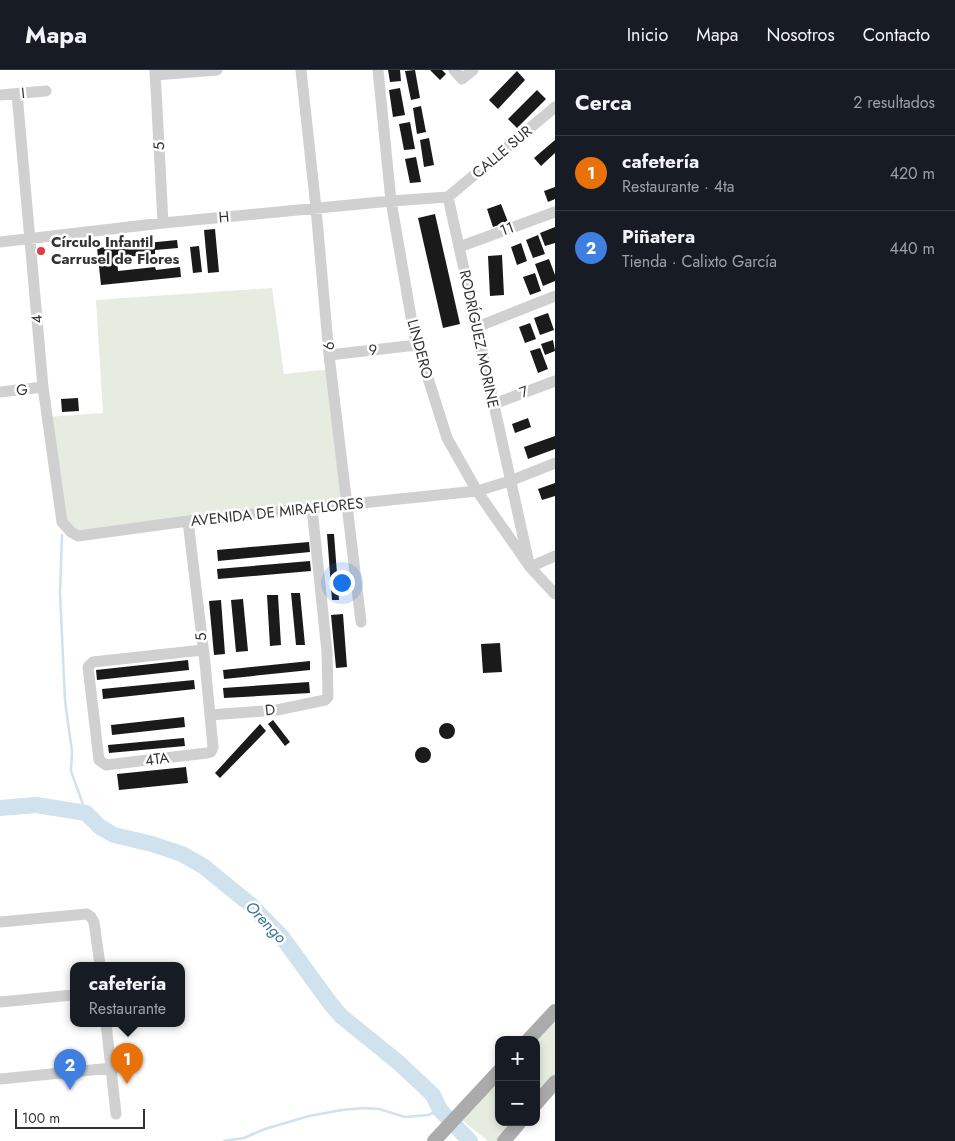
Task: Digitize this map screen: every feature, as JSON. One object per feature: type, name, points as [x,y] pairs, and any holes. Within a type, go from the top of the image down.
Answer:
[{"type":"main road","points":[[532,1036],[555,1011]]},
{"type":"main road","points":[[436,1138],[495,1075]]},
{"type":"main road","points":[[540,1099],[555,1082]]},
{"type":"main road","points":[[504,1141],[517,1126]]},
{"type":"street","points":[[155,73],[217,70]]},
{"type":"street","name":"6","points":[[301,70],[329,355],[361,622]]},
{"type":"street","name":"LINDERO","points":[[378,70],[392,201],[416,346],[447,438],[477,491],[530,567],[555,594]]},
{"type":"street","points":[[454,70],[462,79],[473,70]]},
{"type":"street","name":"5","points":[[155,73],[163,223]]},
{"type":"street","name":"I","points":[[0,95],[46,91]]},
{"type":"street","name":"4","points":[[17,94],[43,387],[62,522],[71,532],[78,536]]},
{"type":"street","name":"CALLE SUR","points":[[448,197],[555,107]]},
{"type":"street","name":"H","points":[[0,242],[163,223],[448,197]]},
{"type":"street","name":"RODRÍGUEZ MORINE","points":[[448,197],[530,567]]},
{"type":"street","name":"11","points":[[459,247],[555,212]]},
{"type":"street","points":[[476,328],[555,296]]},
{"type":"street","name":"9","points":[[329,355],[416,346]]},
{"type":"street","name":"7","points":[[494,404],[555,381]]},
{"type":"street","name":"G","points":[[0,392],[43,387]]},
{"type":"street","points":[[477,491],[510,482],[555,463]]},
{"type":"street","name":"AVENIDA DE MIRAFLORES","points":[[78,536],[188,521],[477,491]]},
{"type":"street","name":"D","points":[[210,715],[277,710],[325,700],[328,697],[327,652],[312,508]]},
{"type":"street","name":"5","points":[[188,521],[210,715],[213,747],[211,752]]},
{"type":"street","points":[[530,567],[555,556]]},
{"type":"street","name":"4TA","points":[[203,650],[93,662],[88,666],[99,760],[102,764],[211,752]]},
{"type":"street","points":[[0,922],[81,914],[91,917],[96,930],[100,962]]},
{"type":"street","points":[[0,1002],[70,995]]},
{"type":"street","points":[[107,1027],[116,1114]]},
{"type":"street","points":[[0,1079],[112,1068]]},
{"type":"shaded area","points":[[272,288],[284,374],[331,369],[347,504],[78,536],[62,522],[47,417],[103,413],[96,300]]},
{"type":"shaded area","points":[[555,1011],[555,1082],[540,1099],[540,1036]]},
{"type":"shaded area","points":[[495,1075],[495,1126],[517,1126],[504,1141],[488,1141],[457,1116]]},
{"type":"building","points":[[388,70],[400,70],[401,81],[390,82]]},
{"type":"building","points":[[415,70],[420,98],[411,100],[405,71]]},
{"type":"building","points":[[430,70],[442,70],[446,74],[440,80]]},
{"type":"building","points":[[517,71],[525,80],[498,109],[489,100]]},
{"type":"building","points":[[400,88],[405,115],[393,117],[389,90]]},
{"type":"building","points":[[537,90],[546,99],[517,128],[508,119]]},
{"type":"building","points":[[421,106],[426,132],[417,134],[413,108]]},
{"type":"building","points":[[410,122],[415,149],[404,150],[399,124]]},
{"type":"building","points":[[429,138],[434,165],[424,167],[420,140]]},
{"type":"building","points":[[555,140],[555,153],[541,166],[534,158]]},
{"type":"building","points":[[416,157],[421,182],[410,183],[405,159]]},
{"type":"building","points":[[555,187],[555,199],[548,202],[544,191]]},
{"type":"building","points":[[501,204],[508,222],[493,227],[487,209]]},
{"type":"building","points":[[435,214],[460,324],[443,328],[418,218]]},
{"type":"building","points":[[555,227],[555,243],[545,246],[540,233]]},
{"type":"building","points":[[215,229],[219,272],[208,273],[204,230]]},
{"type":"building","points":[[538,235],[545,254],[533,258],[526,240]]},
{"type":"building","points":[[177,240],[178,248],[155,250],[155,254],[117,258],[118,271],[155,267],[156,270],[180,267],[181,277],[101,285],[97,248]]},
{"type":"building","points":[[521,243],[527,261],[517,265],[511,247]]},
{"type":"building","points":[[199,246],[202,272],[193,273],[190,247]]},
{"type":"building","points":[[502,255],[504,295],[490,296],[488,256]]},
{"type":"building","points":[[549,259],[555,275],[555,281],[543,286],[535,264]]},
{"type":"building","points":[[535,273],[541,291],[530,295],[523,277]]},
{"type":"building","points":[[548,313],[554,330],[540,335],[534,318]]},
{"type":"building","points":[[530,323],[536,339],[525,343],[519,327]]},
{"type":"building","points":[[553,340],[555,351],[545,355],[541,344]]},
{"type":"building","points":[[540,348],[548,369],[538,373],[530,351]]},
{"type":"building","points":[[78,398],[79,411],[62,412],[61,399]]},
{"type":"building","points":[[528,418],[531,427],[515,433],[512,424]]},
{"type":"building","points":[[555,436],[555,449],[528,459],[524,447]]},
{"type":"building","points":[[555,483],[555,496],[542,500],[538,489]]},
{"type":"building","points":[[327,534],[334,534],[339,600],[332,600]]},
{"type":"building","points":[[309,542],[310,552],[218,561],[217,550]]},
{"type":"building","points":[[310,561],[311,571],[218,579],[217,569]]},
{"type":"building","points":[[291,593],[300,593],[305,645],[296,645]]},
{"type":"building","points":[[267,595],[278,595],[281,645],[270,646]]},
{"type":"building","points":[[243,599],[248,651],[236,652],[231,600]]},
{"type":"building","points":[[221,600],[225,654],[214,655],[209,601]]},
{"type":"building","points":[[343,614],[347,667],[336,668],[331,615]]},
{"type":"building","points":[[500,643],[502,672],[483,673],[481,644]]},
{"type":"building","points":[[188,660],[189,670],[97,680],[96,670]]},
{"type":"building","points":[[310,661],[310,670],[224,679],[223,670]]},
{"type":"building","points":[[194,680],[195,689],[103,699],[102,689]]},
{"type":"building","points":[[309,682],[310,693],[224,698],[223,688]]},
{"type":"building","points":[[184,717],[185,727],[112,735],[111,725]]},
{"type":"building","points":[[273,720],[290,742],[285,746],[268,724]]},
{"type":"building","points":[[444,723],[450,723],[455,728],[453,737],[444,739],[439,734],[439,728]]},
{"type":"building","points":[[260,724],[266,731],[220,778],[215,773]]},
{"type":"building","points":[[184,738],[185,746],[109,753],[108,745]]},
{"type":"building","points":[[420,747],[426,747],[431,752],[429,761],[420,763],[415,758],[415,752]]},
{"type":"building","points":[[186,767],[188,783],[119,790],[117,774]]},
{"type":"waterway","points":[[62,535],[60,592],[65,701],[72,751],[71,771],[86,813]]},
{"type":"waterway","name":"Orengo","points":[[0,808],[36,805],[86,813],[100,827],[114,835],[152,844],[182,854],[203,866],[251,905],[282,937],[341,1016],[399,1063],[433,1095],[440,1110],[470,1141]]},
{"type":"waterway","points":[[224,1141],[244,1138],[265,1129],[309,1116],[342,1110],[379,1109],[405,1117],[428,1115],[440,1110]]},
{"type":"place","name":"Círculo Infantil Carrusel de Flores","points":[[41,251]]},
{"type":"place","name":"cafetería","points":[[127,1084]]},
{"type":"place","name":"Piñatera","points":[[70,1090]]}]
